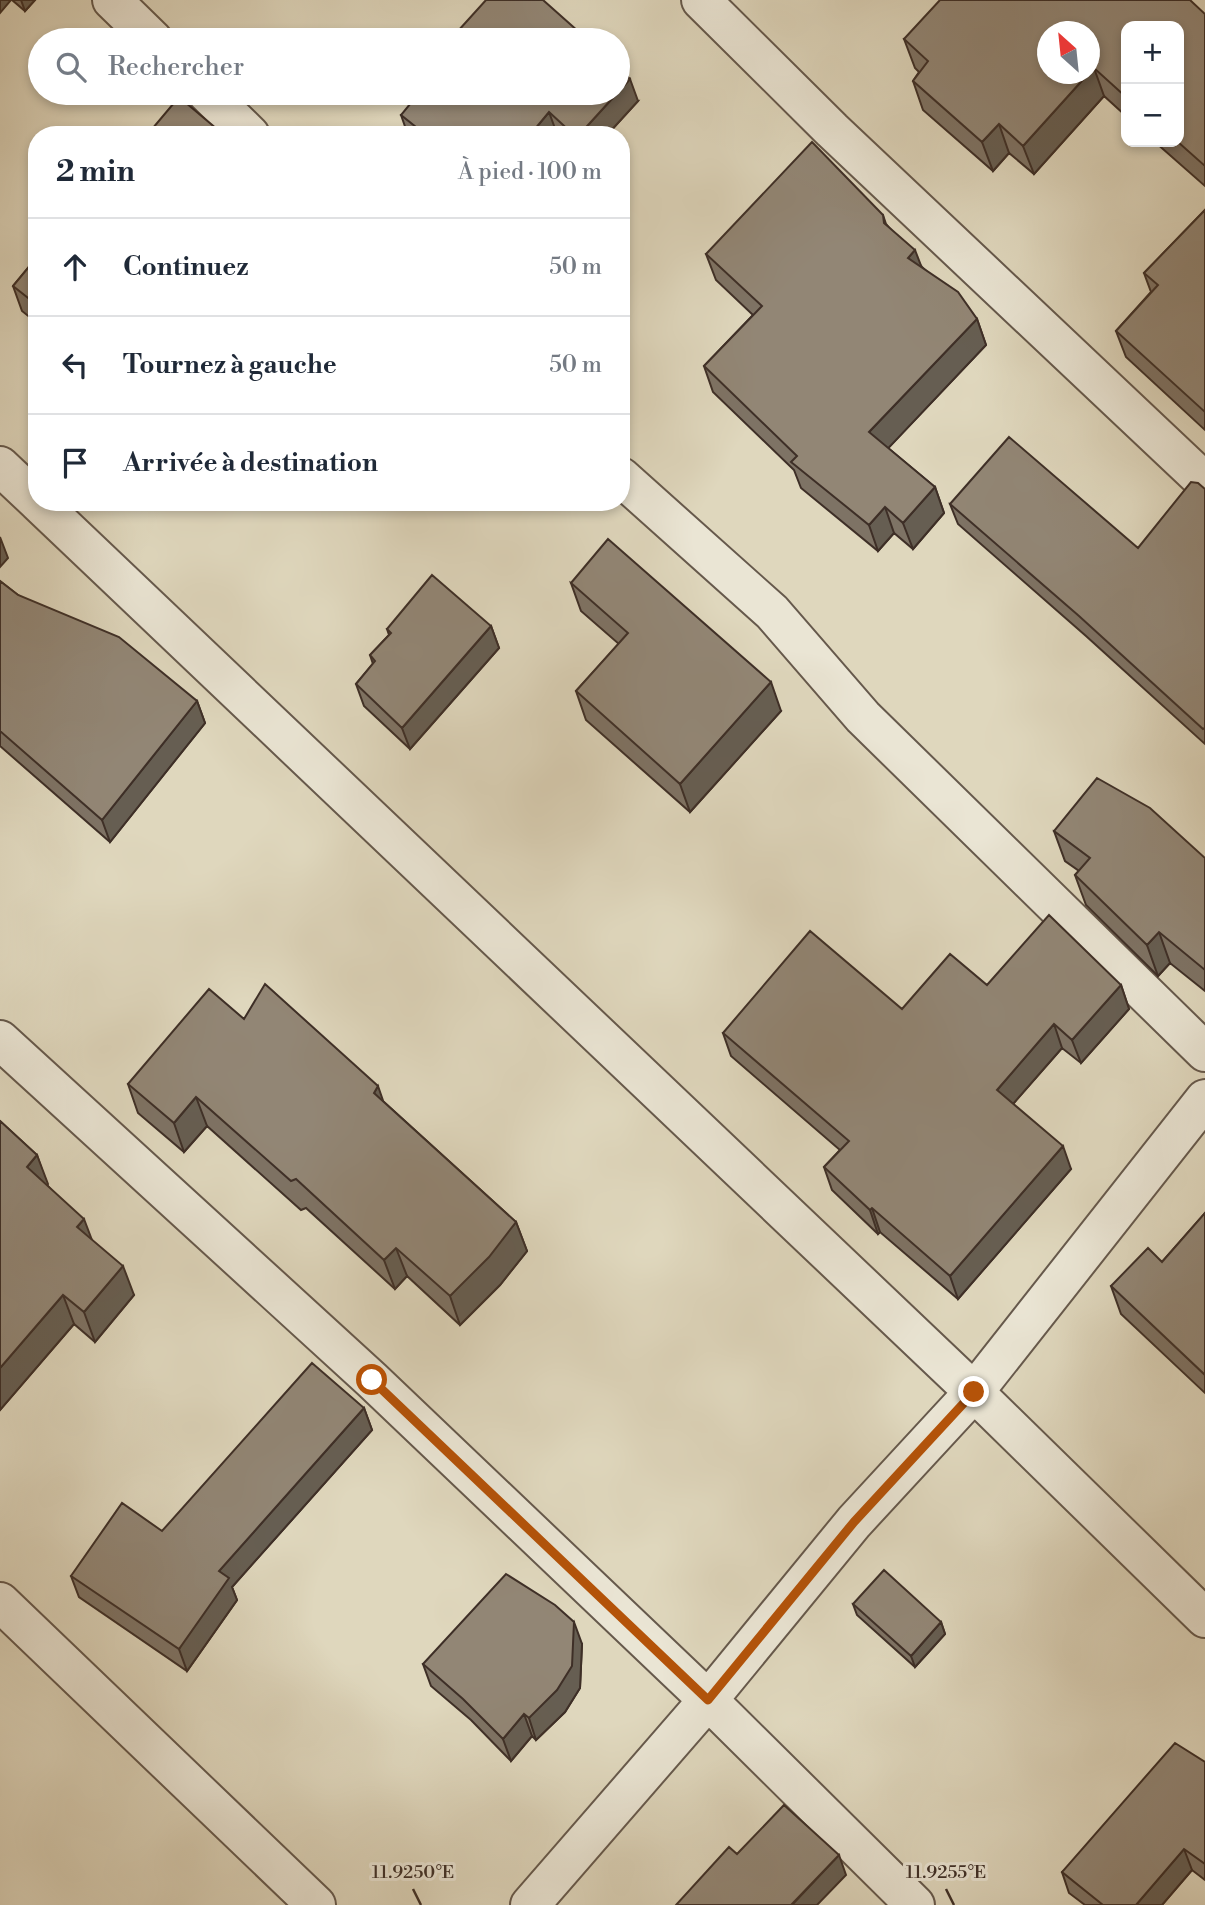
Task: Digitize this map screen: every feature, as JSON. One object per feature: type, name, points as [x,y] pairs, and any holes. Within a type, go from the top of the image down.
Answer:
[{"type":"street","points":[[112,0],[141,28]]},
{"type":"street","points":[[701,0],[832,130],[1205,482]]},
{"type":"street","points":[[219,105],[241,126]]},
{"type":"street","points":[[0,466],[28,493]]},
{"type":"street","points":[[630,485],[772,612],[863,717],[1205,1052]]},
{"type":"street","points":[[46,511],[974,1392],[1205,1618]]},
{"type":"street","points":[[0,1040],[372,1380],[708,1700],[915,1905]]},
{"type":"street","points":[[530,1905],[708,1700],[854,1522],[974,1392],[1205,1099]]},
{"type":"street","points":[[0,1602],[316,1905]]},
{"type":"building","points":[[486,0],[543,0],[574,28],[461,28]]},
{"type":"building","points":[[940,0],[1190,0],[1205,14],[1205,166],[1184,147],[1184,21],[1121,21],[1121,92],[1100,73],[1100,21],[1037,21],[1037,84],[1079,84],[1023,146],[999,124],[982,142],[913,81],[928,61],[904,39]]},
{"type":"building","points":[[172,105],[188,105],[213,126],[155,126]]},
{"type":"building","points":[[409,105],[606,105],[587,126],[564,126],[549,112],[537,126],[415,126],[401,115]]},
{"type":"building","points":[[812,142],[883,215],[884,223],[915,250],[908,258],[958,292],[977,319],[869,432],[935,487],[903,523],[885,507],[869,525],[791,462],[797,456],[704,366],[762,306],[706,254]]},
{"type":"building","points":[[1205,210],[1205,412],[1116,331],[1158,285],[1144,273]]},
{"type":"building","points":[[28,268],[28,298],[13,286]]},
{"type":"building","points":[[1009,437],[1138,548],[1191,482],[1198,483],[1205,489],[1205,728],[950,504]]},
{"type":"building","points":[[608,539],[771,682],[680,784],[576,691],[628,633],[571,583]]},
{"type":"building","points":[[432,575],[491,626],[402,728],[356,684],[375,661],[370,655],[391,633],[387,629]]},
{"type":"building","points":[[0,581],[18,595],[119,637],[197,701],[102,820],[0,731]]},
{"type":"building","points":[[1097,778],[1150,808],[1205,858],[1205,970],[1159,932],[1147,945],[1075,875],[1090,858],[1054,831]]},
{"type":"building","points":[[1049,915],[1121,985],[1072,1040],[1054,1024],[997,1090],[1063,1146],[950,1276],[872,1208],[870,1210],[824,1167],[849,1141],[723,1033],[810,931],[902,1009],[950,954],[987,985]]},
{"type":"building","points":[[265,984],[378,1086],[374,1093],[516,1222],[489,1257],[450,1296],[396,1248],[384,1260],[296,1179],[291,1181],[196,1097],[174,1123],[128,1084],[209,989],[244,1019]]},
{"type":"building","points":[[0,1121],[37,1155],[27,1167],[84,1219],[77,1227],[123,1266],[84,1312],[63,1295],[0,1368]]},
{"type":"building","points":[[1205,1213],[1205,1375],[1111,1286],[1148,1248],[1162,1262]]},
{"type":"building","points":[[312,1363],[364,1408],[219,1571],[229,1578],[179,1649],[71,1576],[122,1503],[162,1531]]},
{"type":"building","points":[[884,1570],[941,1622],[911,1656],[853,1604]]},
{"type":"building","points":[[506,1574],[555,1605],[574,1622],[572,1666],[557,1690],[529,1718],[524,1714],[503,1739],[423,1664]]},
{"type":"building","points":[[1175,1743],[1205,1762],[1205,1864],[1184,1849],[1136,1905],[1103,1905],[1062,1872]]},
{"type":"building","points":[[784,1805],[839,1855],[793,1905],[676,1905],[729,1847],[737,1854]]},
{"type":"route","points":[[372,1380],[708,1700],[854,1522],[974,1392]]}]
